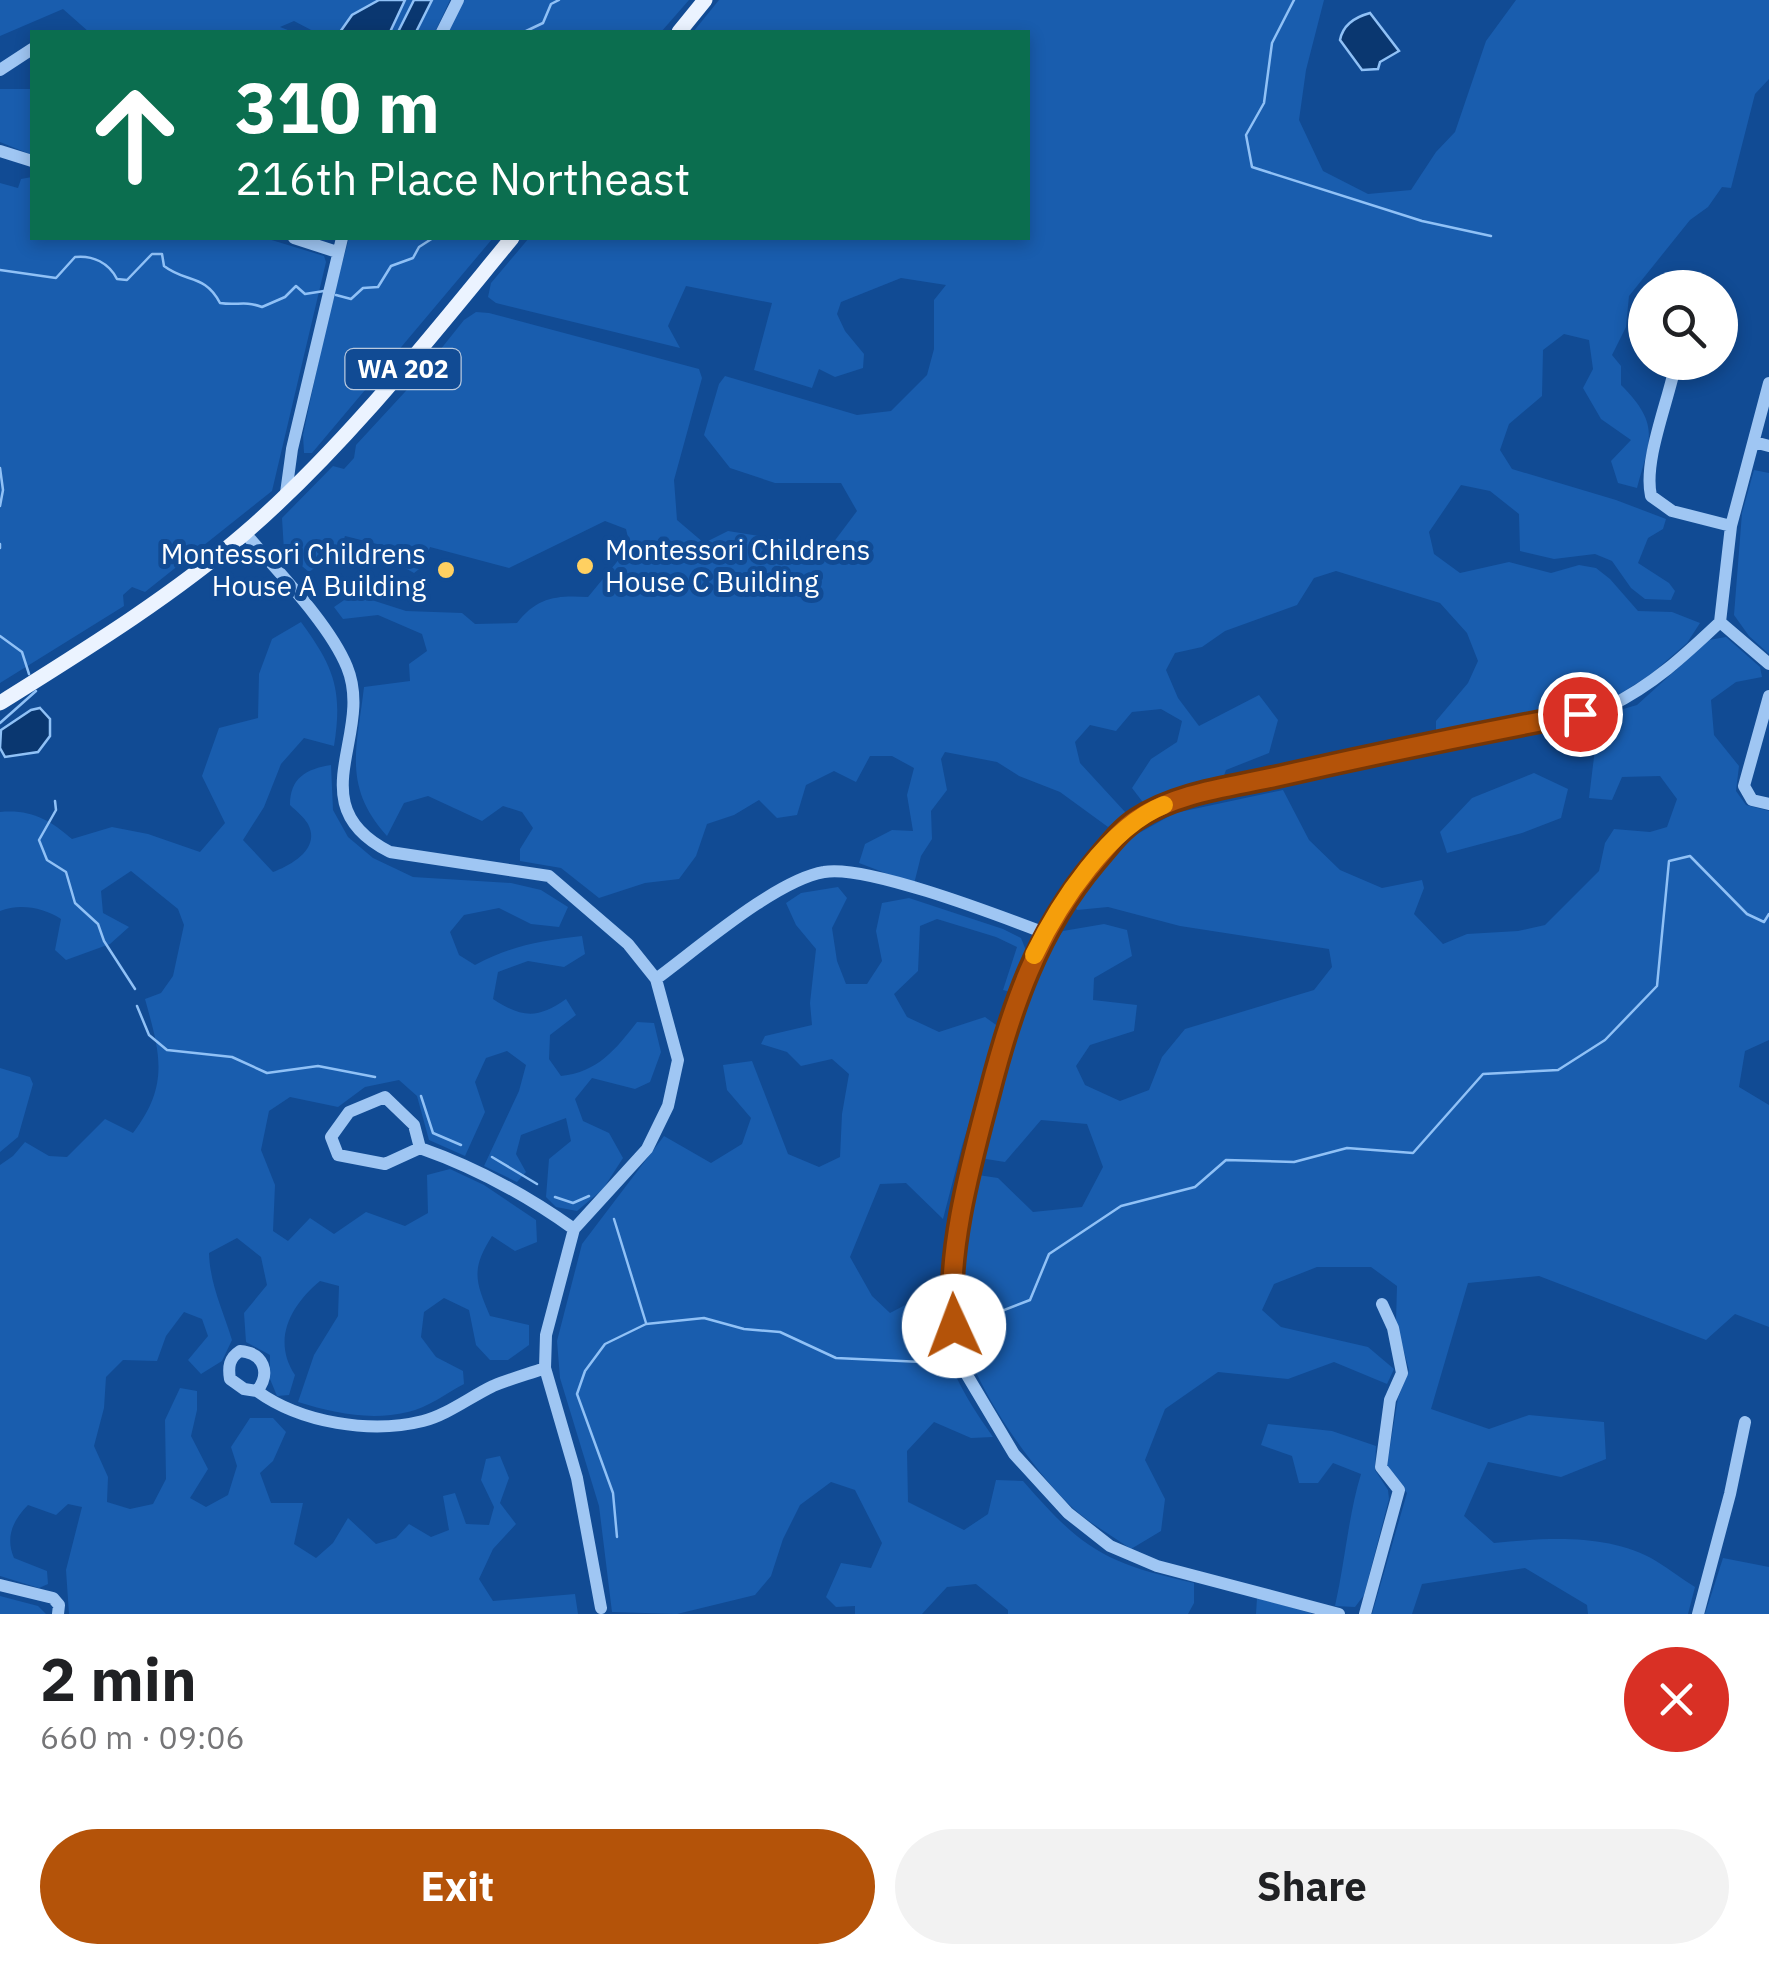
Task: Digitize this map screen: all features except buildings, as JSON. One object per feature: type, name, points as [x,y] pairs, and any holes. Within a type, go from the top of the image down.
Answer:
[{"type":"main road","points":[[681,30],[705,0]]},
{"type":"main road","name":"WA 202","points":[[2,702],[165,594],[245,533],[352,428],[510,240]]},
{"type":"street","points":[[443,30],[458,0]]},
{"type":"street","points":[[0,70],[30,49]]},
{"type":"street","points":[[0,151],[30,160]]},
{"type":"street","points":[[300,240],[336,252]]},
{"type":"street","points":[[286,493],[341,240]]},
{"type":"street","points":[[1672,380],[1654,455],[1649,485],[1652,496],[1672,511],[1730,526]]},
{"type":"street","points":[[1340,1614],[1157,1566],[1110,1546],[1068,1513],[1014,1454],[958,1360],[949,1292],[973,1155],[1010,1015],[1045,933],[1082,877],[1136,820],[1183,799],[1608,707],[1669,671],[1720,622],[1730,526],[1769,384]]},
{"type":"street","points":[[1754,442],[1769,446]]},
{"type":"street","points":[[245,533],[299,596],[347,666],[353,688],[342,774],[343,798],[359,831],[372,842],[403,855],[549,876],[628,944],[656,979],[678,1060],[668,1106],[647,1149],[574,1229],[546,1335],[545,1368],[577,1478],[601,1608]]},
{"type":"street","points":[[1720,622],[1769,664]]},
{"type":"street","points":[[1769,696],[1744,786],[1752,800],[1769,804]]},
{"type":"street","points":[[656,979],[757,906],[793,884],[825,872],[864,873],[1045,933]]},
{"type":"street","points":[[420,1148],[414,1125],[385,1097],[349,1112],[330,1137],[338,1156],[385,1164],[420,1148],[477,1169],[533,1200],[574,1229]]},
{"type":"street","points":[[1365,1614],[1399,1490],[1381,1467],[1390,1400],[1402,1373],[1393,1328],[1382,1304]]},
{"type":"street","points":[[258,1391],[274,1403],[340,1423],[388,1426],[426,1420],[494,1386],[545,1368]]},
{"type":"street","points":[[1698,1614],[1731,1492],[1744,1422]]},
{"type":"street","points":[[0,1585],[53,1598],[59,1605],[58,1614]]},
{"type":"shaded area","points":[[0,0],[450,0],[436,30],[311,30],[294,21],[280,27],[288,30],[87,30],[63,9],[0,36]]},
{"type":"shaded area","points":[[379,0],[405,0],[391,30],[341,30],[352,15]]},
{"type":"shaded area","points":[[414,0],[432,0],[417,30],[399,30]]},
{"type":"shaded area","points":[[464,0],[689,0],[663,30],[449,30]]},
{"type":"shaded area","points":[[719,0],[1324,0],[1306,70],[1299,120],[1323,171],[1368,194],[1411,190],[1436,152],[1455,132],[1486,41],[1516,0],[1769,0],[1769,79],[1755,94],[1731,188],[1722,187],[1650,270],[1628,270],[1626,327],[1612,355],[1621,366],[1621,385],[1647,422],[1648,444],[1637,488],[1618,483],[1611,461],[1631,440],[1601,419],[1583,388],[1593,369],[1589,340],[1564,334],[1543,350],[1542,396],[1509,424],[1500,450],[1512,469],[1666,519],[1663,529],[1648,538],[1638,563],[1669,583],[1675,591],[1671,600],[1645,599],[1631,588],[1612,561],[1595,554],[1554,559],[1520,551],[1519,514],[1490,491],[1461,485],[1429,532],[1434,554],[1460,573],[1509,562],[1551,573],[1579,565],[1596,568],[1638,611],[1672,612],[1700,623],[1687,643],[1650,675],[1618,695],[1436,732],[1436,721],[1468,683],[1478,661],[1467,633],[1440,603],[1336,571],[1314,578],[1297,605],[1225,631],[1202,647],[1175,653],[1166,670],[1178,698],[1199,726],[1259,695],[1278,720],[1269,753],[1226,770],[1222,781],[1145,805],[1132,788],[1151,759],[1177,742],[1182,721],[1161,709],[1132,712],[1116,731],[1090,725],[1075,742],[1080,763],[1126,813],[1108,827],[1060,792],[1019,776],[997,762],[945,752],[941,759],[947,790],[931,811],[932,839],[921,856],[914,884],[859,863],[865,844],[892,830],[913,831],[907,795],[914,768],[892,756],[870,756],[856,782],[834,771],[806,785],[797,815],[777,818],[759,800],[734,815],[707,824],[696,856],[679,879],[645,883],[599,898],[561,868],[520,861],[520,849],[533,828],[522,812],[503,806],[482,821],[428,796],[404,803],[387,836],[363,800],[358,783],[356,748],[364,687],[410,681],[409,664],[427,651],[422,634],[378,615],[343,619],[334,607],[353,594],[406,611],[462,613],[475,624],[517,623],[532,608],[548,600],[588,597],[630,546],[626,529],[605,521],[509,568],[430,547],[423,566],[414,573],[382,555],[385,546],[345,536],[341,548],[309,572],[284,551],[282,518],[333,466],[344,469],[354,458],[356,445],[464,320],[476,312],[699,369],[702,378],[674,480],[677,520],[704,543],[728,531],[830,547],[857,511],[841,483],[775,483],[730,468],[704,435],[719,384],[725,376],[857,415],[891,411],[927,375],[934,349],[934,300],[946,285],[901,278],[841,302],[837,314],[864,354],[863,368],[835,377],[819,369],[812,388],[754,370],[772,303],[686,286],[668,326],[680,348],[496,303],[488,297],[491,283],[527,240],[1030,240],[1030,30],[695,30]]},
{"type":"shaded area","points":[[1370,13],[1399,51],[1380,62],[1378,69],[1362,70],[1340,40],[1350,22]]},
{"type":"shaded area","points":[[0,89],[30,89],[30,154],[0,142]]},
{"type":"shaded area","points":[[30,177],[30,240],[272,240],[324,256],[326,262],[272,491],[145,592],[132,587],[123,595],[124,606],[0,683],[0,183],[18,188],[21,179]]},
{"type":"shaded area","points":[[348,240],[491,240],[312,453],[304,453],[303,435]]},
{"type":"shaded area","points":[[1754,470],[1769,473],[1769,654],[1734,615],[1742,513]]},
{"type":"shaded area","points":[[301,622],[321,652],[333,680],[337,709],[334,746],[304,738],[281,764],[264,807],[243,840],[273,872],[302,855],[311,841],[311,833],[306,821],[290,805],[293,788],[307,772],[331,765],[333,810],[348,837],[373,858],[413,877],[511,883],[541,890],[568,907],[559,927],[531,924],[499,908],[464,915],[450,932],[459,955],[475,965],[527,945],[582,936],[585,954],[564,967],[528,961],[498,972],[493,999],[530,1014],[566,999],[576,1015],[550,1035],[549,1059],[561,1076],[596,1065],[637,1022],[654,1023],[661,1052],[650,1082],[635,1089],[592,1078],[575,1099],[583,1121],[609,1133],[623,1158],[603,1189],[577,1211],[556,1207],[546,1197],[549,1159],[571,1141],[566,1118],[521,1135],[516,1154],[526,1172],[517,1182],[484,1166],[519,1091],[526,1065],[507,1051],[486,1058],[475,1082],[485,1112],[465,1156],[429,1140],[417,1096],[399,1080],[365,1087],[338,1107],[290,1097],[269,1111],[261,1150],[275,1185],[273,1231],[288,1241],[310,1218],[334,1234],[366,1212],[405,1226],[428,1213],[427,1175],[450,1169],[484,1185],[536,1220],[537,1242],[515,1251],[492,1236],[478,1267],[481,1293],[490,1316],[529,1325],[529,1345],[508,1360],[490,1360],[476,1345],[469,1310],[444,1298],[424,1312],[421,1337],[436,1357],[463,1371],[464,1384],[422,1407],[394,1415],[352,1415],[298,1402],[314,1355],[338,1316],[339,1286],[320,1281],[300,1301],[288,1324],[285,1349],[295,1375],[289,1395],[277,1396],[270,1379],[270,1355],[246,1342],[244,1313],[267,1285],[261,1257],[237,1238],[209,1253],[214,1287],[232,1340],[222,1361],[201,1374],[188,1360],[208,1336],[202,1319],[184,1312],[166,1336],[157,1361],[123,1360],[106,1377],[104,1408],[94,1446],[108,1477],[107,1502],[130,1509],[153,1504],[166,1479],[165,1420],[180,1388],[197,1391],[191,1436],[208,1469],[190,1498],[206,1507],[228,1495],[237,1466],[231,1447],[250,1418],[273,1418],[286,1432],[273,1461],[260,1473],[271,1503],[303,1503],[294,1544],[316,1558],[333,1543],[348,1518],[376,1544],[396,1538],[409,1524],[431,1537],[449,1530],[443,1496],[455,1493],[466,1524],[489,1525],[494,1507],[481,1480],[486,1459],[500,1456],[509,1478],[500,1503],[516,1524],[493,1549],[479,1579],[493,1601],[575,1594],[578,1614],[69,1614],[66,1570],[82,1507],[68,1504],[56,1515],[28,1505],[12,1529],[14,1558],[47,1571],[48,1584],[39,1588],[0,1576],[0,1165],[25,1142],[49,1156],[67,1157],[105,1119],[133,1133],[145,1116],[157,1084],[158,1052],[145,999],[161,993],[173,976],[184,925],[178,909],[131,871],[101,891],[103,913],[129,927],[110,944],[66,960],[55,950],[61,919],[32,908],[0,911],[0,812],[39,817],[72,839],[112,827],[148,834],[200,852],[225,823],[202,776],[219,728],[258,718],[259,674],[272,639]]},
{"type":"shaded area","points":[[1726,637],[1760,667],[1762,677],[1736,682],[1711,700],[1714,735],[1739,766],[1736,791],[1746,805],[1769,811],[1769,1040],[1745,1051],[1739,1087],[1769,1105],[1769,1327],[1735,1314],[1706,1340],[1539,1276],[1468,1283],[1431,1409],[1489,1429],[1529,1415],[1604,1422],[1606,1459],[1561,1477],[1488,1462],[1464,1516],[1494,1543],[1577,1540],[1638,1552],[1695,1587],[1688,1614],[1588,1614],[1587,1605],[1525,1568],[1422,1584],[1412,1614],[1372,1614],[1407,1493],[1387,1465],[1398,1398],[1409,1370],[1396,1322],[1397,1286],[1371,1267],[1317,1267],[1274,1284],[1262,1310],[1281,1327],[1368,1347],[1394,1369],[1387,1384],[1334,1362],[1288,1379],[1218,1372],[1165,1409],[1145,1460],[1165,1499],[1161,1531],[1131,1549],[1087,1520],[1041,1473],[990,1399],[967,1349],[959,1309],[961,1270],[978,1175],[998,1178],[1033,1212],[1082,1207],[1103,1167],[1087,1124],[1041,1120],[1005,1162],[980,1158],[1011,1040],[1033,983],[1063,931],[1104,924],[1127,930],[1132,956],[1094,978],[1093,1000],[1137,1005],[1134,1031],[1090,1045],[1076,1066],[1085,1085],[1120,1101],[1149,1090],[1162,1057],[1185,1029],[1314,990],[1332,967],[1329,949],[1180,926],[1108,907],[1077,910],[1073,903],[1130,838],[1175,813],[1283,790],[1309,840],[1340,870],[1382,888],[1422,880],[1424,888],[1414,914],[1443,944],[1467,934],[1545,925],[1599,871],[1605,843],[1614,829],[1650,832],[1667,827],[1677,799],[1660,776],[1622,777],[1612,800],[1589,798],[1599,716],[1637,705],[1709,640]]},
{"type":"shaded area","points":[[40,708],[50,719],[50,736],[38,752],[5,757],[0,748],[1,730]]},
{"type":"shaded area","points":[[1534,773],[1568,789],[1561,818],[1447,853],[1440,832],[1472,798]]},
{"type":"shaded area","points":[[838,887],[847,898],[832,928],[837,961],[846,984],[867,984],[882,961],[876,931],[882,903],[909,898],[1003,929],[1021,938],[1027,953],[1010,992],[1003,990],[1017,947],[937,919],[920,926],[918,971],[894,994],[907,1017],[939,1032],[985,1017],[999,1027],[943,1219],[906,1183],[880,1184],[850,1257],[872,1296],[890,1313],[909,1303],[935,1310],[956,1377],[993,1437],[971,1438],[934,1422],[907,1451],[908,1502],[964,1530],[988,1514],[996,1480],[1023,1481],[1063,1523],[1098,1550],[1138,1568],[1194,1583],[1194,1603],[1188,1614],[1008,1614],[976,1584],[947,1587],[922,1614],[855,1614],[855,1606],[836,1607],[826,1597],[841,1563],[871,1568],[882,1543],[855,1490],[831,1482],[800,1505],[771,1576],[755,1595],[677,1614],[612,1612],[599,1506],[560,1378],[557,1341],[582,1244],[664,1136],[711,1163],[742,1144],[751,1118],[727,1090],[723,1065],[752,1061],[788,1154],[819,1167],[840,1157],[849,1074],[832,1059],[801,1066],[787,1052],[761,1044],[765,1036],[812,1025],[810,1003],[816,949],[796,925],[786,903],[801,893]]},
{"type":"shaded area","points":[[0,1068],[30,1077],[33,1084],[18,1137],[0,1152]]},
{"type":"shaded area","points":[[1268,1424],[1332,1431],[1376,1446],[1375,1470],[1388,1490],[1389,1499],[1364,1595],[1355,1607],[1335,1606],[1361,1474],[1333,1463],[1318,1483],[1299,1483],[1292,1456],[1261,1445]]},
{"type":"shaded area","points":[[1723,1558],[1769,1567],[1769,1614],[1705,1614]]},
{"type":"shaded area","points":[[0,1596],[38,1606],[46,1614],[0,1614]]},
{"type":"shaded area","points":[[1257,1598],[1311,1613],[1312,1614],[1256,1614]]},
{"type":"waterway","points":[[528,30],[543,23],[551,4],[559,0]]},
{"type":"waterway","points":[[1294,0],[1272,43],[1264,103],[1246,135],[1252,167],[1422,221],[1491,236]]},
{"type":"waterway","points":[[336,295],[351,299],[363,288],[378,287],[391,266],[413,258],[419,247],[430,240]]},
{"type":"waterway","points":[[0,270],[56,278],[75,257],[88,257],[100,261],[117,279],[127,280],[152,254],[162,254],[164,266],[208,287],[220,303],[262,307],[285,297],[296,286],[305,294],[324,291]]},
{"type":"waterway","points":[[0,468],[0,506]]},
{"type":"waterway","points":[[0,636],[22,652],[29,674]]},
{"type":"waterway","points":[[0,723],[36,691]]},
{"type":"waterway","points":[[55,801],[56,810],[39,840],[47,860],[66,872],[75,903],[98,924],[104,941],[135,989]]},
{"type":"waterway","points":[[974,1359],[994,1314],[1030,1300],[1049,1254],[1121,1206],[1195,1187],[1226,1160],[1294,1162],[1347,1148],[1413,1153],[1483,1074],[1558,1070],[1605,1040],[1657,986],[1669,861],[1690,856],[1747,914],[1764,922],[1769,914]]},
{"type":"waterway","points":[[137,1006],[149,1035],[167,1050],[232,1057],[267,1073],[318,1066],[375,1077]]},
{"type":"waterway","points":[[421,1096],[433,1133],[461,1145]]},
{"type":"waterway","points":[[492,1157],[537,1184]]},
{"type":"waterway","points":[[555,1197],[573,1203],[589,1196]]},
{"type":"waterway","points":[[614,1219],[646,1323]]},
{"type":"waterway","points":[[617,1537],[613,1493],[577,1394],[585,1371],[605,1344],[646,1324],[704,1318],[744,1329],[780,1332],[836,1358],[944,1363]]},
{"type":"slow traffic","points":[[1034,955],[1082,877],[1115,838],[1136,820],[1164,805]]},
{"type":"place","name":"Montessori Childrens House C Building","points":[[585,566]]},
{"type":"place","name":"Montessori Childrens House A Building","points":[[446,570]]},
{"type":"route","points":[[954,1326],[949,1292],[973,1155],[1010,1015],[1045,933],[1082,877],[1115,838],[1158,807],[1183,799],[1580,714]]}]
